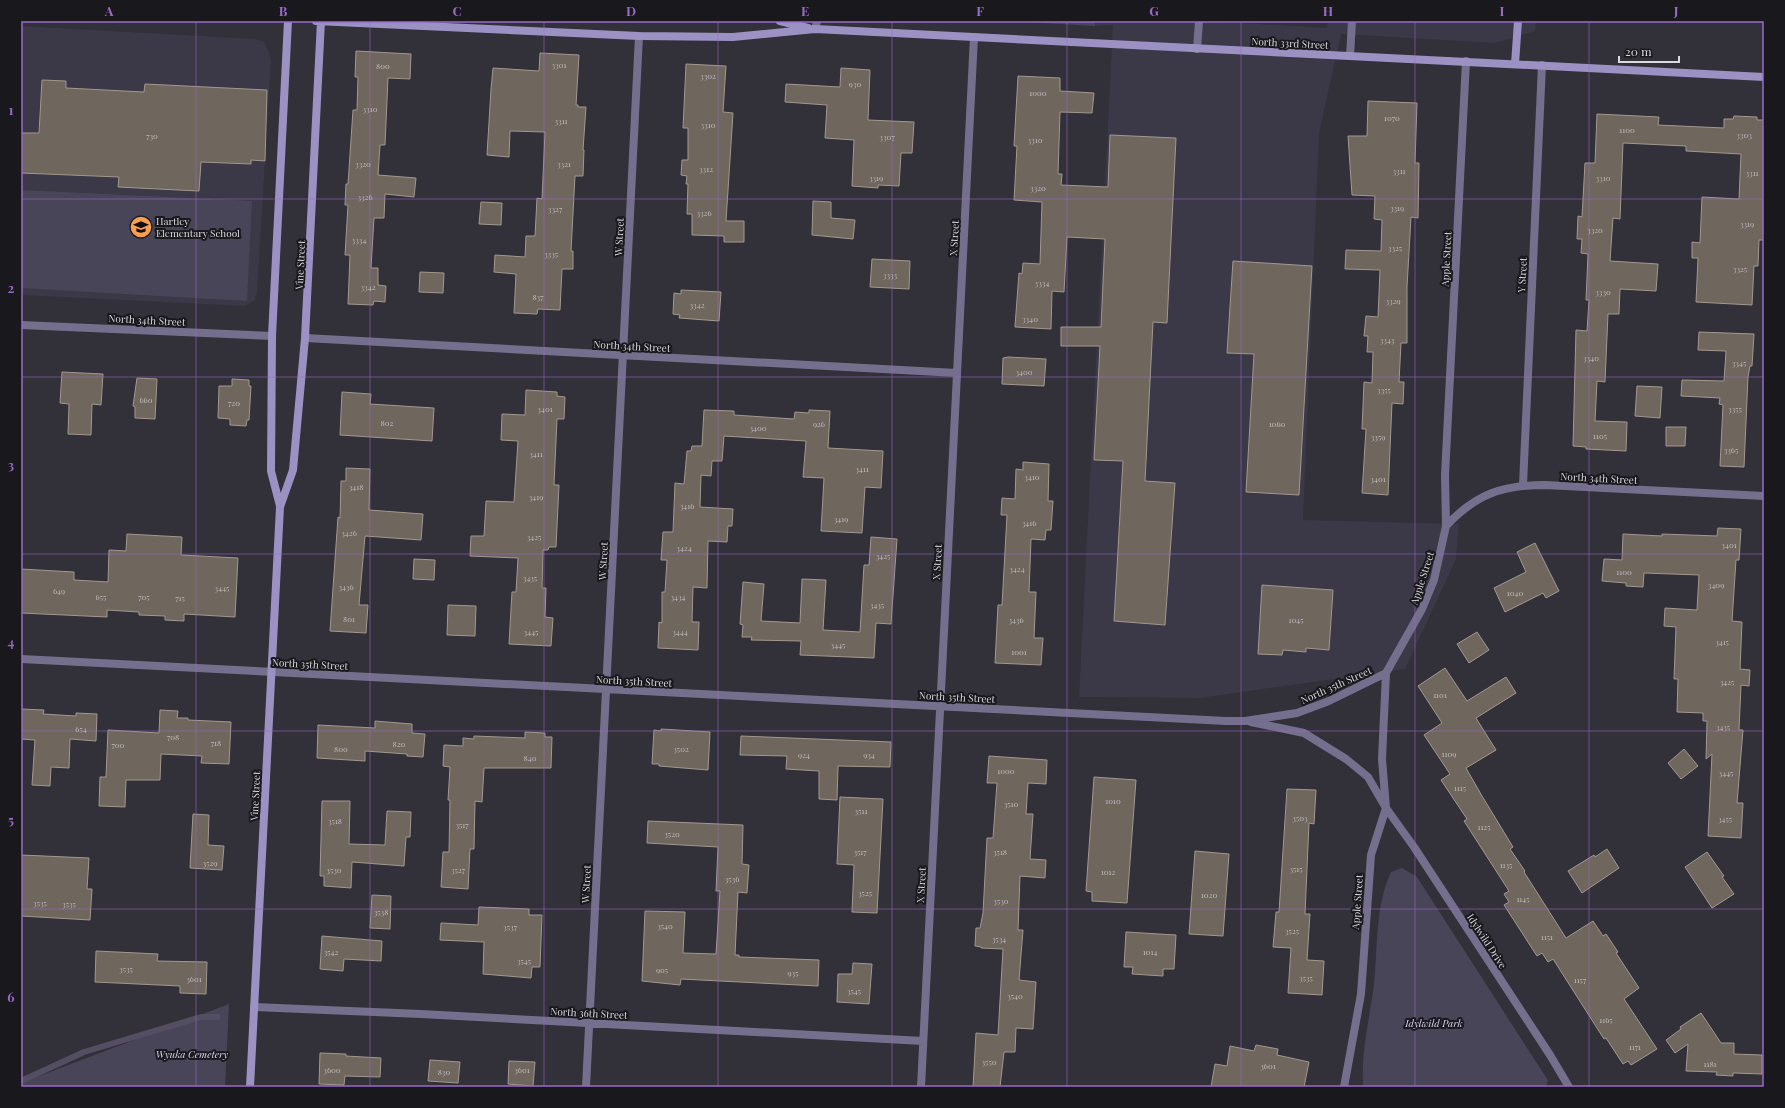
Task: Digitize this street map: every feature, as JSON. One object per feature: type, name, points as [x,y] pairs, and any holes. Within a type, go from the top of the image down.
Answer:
[{"type":"main road","name":"Vine Street","points":[[280,507],[271,471],[272,336],[288,21]]},
{"type":"main road","name":"North 33rd Street","points":[[316,21],[639,36],[733,38],[816,25]]},
{"type":"main road","name":"Vine Street","points":[[250,1087],[280,507],[293,470],[305,338],[322,21]]},
{"type":"main road","name":"North 33rd Street","points":[[780,21],[974,37],[1764,77]]},
{"type":"main road","points":[[1515,64],[1518,21]]},
{"type":"street","points":[[1197,49],[1199,21]]},
{"type":"street","points":[[1350,56],[1352,21]]},
{"type":"street","name":"W Street","points":[[586,1087],[639,36]]},
{"type":"street","name":"X Street","points":[[921,1087],[974,37]]},
{"type":"street","name":"Apple Street","points":[[1344,1087],[1361,994],[1371,855],[1386,808],[1382,759],[1386,673],[1422,609],[1434,580],[1446,526],[1445,476],[1466,62]]},
{"type":"street","name":"Y Street","points":[[1523,485],[1542,65]]},
{"type":"street","name":"North 34th Street","points":[[21,325],[272,336]]},
{"type":"street","name":"North 34th Street","points":[[305,338],[957,373]]},
{"type":"street","name":"North 34th Street","points":[[1446,526],[1462,510],[1478,499],[1523,485],[1552,485],[1764,496]]},
{"type":"street","name":"North 35th Street","points":[[21,659],[940,707],[1245,721],[1304,733],[1322,744],[1346,759],[1368,777],[1386,808]]},
{"type":"street","name":"North 35th Street","points":[[1245,721],[1281,716],[1312,708],[1386,673]]},
{"type":"street","name":"Idylwild Drive","points":[[1386,808],[1550,1055],[1569,1087]]},
{"type":"street","name":"North 36th Street","points":[[254,1007],[923,1041]]},
{"type":"shaded area","points":[[1095,21],[1211,21],[1327,28],[1328,21],[1536,21],[1535,31],[1495,43],[1341,34],[1319,133],[1303,520],[1459,524],[1456,559],[1405,669],[1200,698],[1079,697],[1113,25],[1095,26]]},
{"type":"shaded area","name":"Hartley Elementary School","points":[[21,26],[255,39],[264,42],[269,52],[271,61],[257,293],[254,301],[244,306],[21,295]]},
{"type":"green space","points":[[1008,21],[1095,21],[1095,26]]},
{"type":"green space","points":[[21,190],[252,201],[247,301],[21,288]]},
{"type":"green space","name":"Idylwild Park","points":[[1402,868],[1417,877],[1548,1080],[1546,1087],[1369,1087],[1363,1085],[1363,1060],[1374,984],[1378,927],[1382,899],[1391,872]]},
{"type":"green space","name":"Wyuka Cemetery","points":[[229,1004],[225,1087],[21,1087],[21,1083]]},
{"type":"building","points":[[356,51],[411,54],[410,79],[388,78],[385,145],[380,145],[378,175],[416,178],[414,197],[385,194],[384,218],[374,218],[371,268],[378,268],[378,285],[386,286],[385,302],[374,301],[373,305],[348,304],[350,255],[345,255],[348,205],[345,205],[346,184],[348,184],[353,110],[357,110],[358,77],[355,77]]},
{"type":"building","points":[[540,53],[579,55],[576,105],[578,105],[578,107],[586,107],[583,176],[575,176],[571,251],[573,251],[573,269],[562,269],[560,310],[538,309],[537,314],[514,313],[516,274],[494,272],[495,255],[525,257],[526,236],[535,236],[537,198],[542,199],[545,132],[510,131],[509,157],[487,155],[493,68],[539,71]]},
{"type":"building","points":[[686,64],[726,66],[723,112],[733,113],[726,221],[744,221],[744,242],[724,242],[724,236],[692,235],[692,214],[687,214],[687,176],[681,175],[682,160],[688,160],[688,128],[683,128]]},
{"type":"building","points":[[841,68],[870,70],[868,120],[914,122],[912,153],[901,153],[899,186],[878,185],[878,188],[852,186],[854,140],[825,138],[827,105],[785,102],[786,84],[840,87]]},
{"type":"building","points":[[1018,76],[1060,78],[1060,91],[1094,93],[1092,113],[1060,112],[1058,174],[1062,174],[1061,185],[1108,187],[1110,135],[1176,138],[1167,323],[1153,322],[1145,481],[1175,483],[1165,625],[1114,621],[1123,461],[1094,460],[1100,346],[1061,346],[1061,327],[1101,327],[1105,239],[1067,237],[1064,292],[1052,291],[1051,329],[1015,327],[1019,273],[1022,274],[1023,263],[1040,264],[1042,202],[1014,200],[1017,146],[1014,146]]},
{"type":"building","name":"Hartley Elementary School","points":[[42,80],[66,81],[66,88],[144,92],[145,84],[267,90],[265,161],[251,160],[251,164],[201,162],[199,191],[118,187],[119,177],[21,173],[21,133],[39,133]]},
{"type":"building","points":[[1368,101],[1417,103],[1415,163],[1419,163],[1418,218],[1411,217],[1407,287],[1407,343],[1401,343],[1399,382],[1404,382],[1403,404],[1392,403],[1388,495],[1362,493],[1366,429],[1362,429],[1364,382],[1372,383],[1373,352],[1367,352],[1368,336],[1364,336],[1366,316],[1378,317],[1380,270],[1345,269],[1346,250],[1381,251],[1382,220],[1374,219],[1375,196],[1352,195],[1348,136],[1367,136]]},
{"type":"building","points":[[1597,114],[1659,117],[1658,125],[1724,128],[1724,119],[1733,119],[1734,116],[1757,117],[1757,120],[1764,120],[1764,240],[1759,240],[1758,266],[1754,266],[1752,305],[1696,302],[1698,258],[1692,258],[1692,242],[1700,243],[1702,197],[1739,199],[1741,154],[1686,151],[1686,146],[1623,143],[1620,219],[1613,218],[1610,261],[1658,264],[1656,291],[1620,289],[1619,314],[1608,314],[1605,382],[1597,381],[1595,421],[1627,422],[1626,451],[1586,449],[1586,447],[1573,446],[1576,330],[1587,331],[1589,300],[1586,300],[1588,254],[1581,253],[1582,239],[1577,239],[1578,216],[1582,217],[1585,163],[1595,163]]},
{"type":"building","points":[[813,201],[831,202],[831,218],[855,220],[853,239],[812,235]]},
{"type":"building","points":[[481,202],[502,203],[501,225],[479,224]]},
{"type":"building","points":[[872,259],[910,261],[909,289],[870,287]]},
{"type":"building","points":[[1233,261],[1312,266],[1299,495],[1246,492],[1254,354],[1227,353]]},
{"type":"building","points":[[420,272],[444,273],[443,293],[419,292]]},
{"type":"building","points":[[681,290],[721,292],[719,321],[679,318],[680,315],[673,314],[674,293],[681,294]]},
{"type":"building","points":[[1699,332],[1754,334],[1752,366],[1750,366],[1748,377],[1744,467],[1720,466],[1723,405],[1719,404],[1720,398],[1681,396],[1682,380],[1724,381],[1726,351],[1698,350]]},
{"type":"building","points":[[1003,358],[1046,359],[1044,386],[1002,384]]},
{"type":"building","points":[[62,372],[103,374],[101,405],[92,404],[91,435],[68,434],[69,404],[60,403]]},
{"type":"building","points":[[137,378],[157,379],[155,419],[135,418],[135,407],[133,406]]},
{"type":"building","points":[[232,379],[249,380],[249,386],[251,386],[249,420],[247,420],[246,426],[230,425],[230,419],[218,418],[219,386],[232,386]]},
{"type":"building","points":[[1637,386],[1662,387],[1660,418],[1635,416]]},
{"type":"building","points":[[526,390],[557,392],[557,396],[565,397],[564,419],[557,419],[554,485],[559,485],[556,547],[549,547],[548,550],[543,550],[542,588],[546,588],[545,617],[553,618],[551,646],[509,644],[512,592],[516,592],[518,558],[470,556],[471,536],[484,536],[486,501],[514,502],[518,441],[501,440],[502,414],[525,415]]},
{"type":"building","points":[[342,392],[371,394],[370,404],[434,408],[432,441],[340,435]]},
{"type":"building","points":[[704,410],[734,411],[734,415],[794,419],[795,412],[809,413],[809,410],[830,411],[828,448],[883,451],[881,488],[865,487],[862,533],[821,531],[824,478],[803,477],[806,441],[724,436],[722,461],[712,461],[711,476],[701,475],[700,507],[733,509],[732,526],[728,526],[727,542],[708,541],[707,588],[693,587],[692,622],[699,622],[698,650],[658,648],[659,622],[662,623],[662,592],[665,592],[667,560],[661,560],[663,532],[673,532],[675,483],[684,484],[687,451],[691,451],[692,446],[702,446]]},
{"type":"building","points":[[1666,427],[1686,427],[1685,446],[1666,446]]},
{"type":"building","points":[[1023,462],[1049,464],[1048,501],[1053,501],[1051,530],[1046,530],[1045,540],[1031,539],[1029,592],[1036,592],[1034,638],[1043,638],[1041,665],[995,663],[998,605],[1002,605],[1007,515],[1001,515],[1002,498],[1015,499],[1016,469],[1023,470]]},
{"type":"building","points":[[346,468],[370,469],[369,510],[423,514],[421,540],[365,536],[359,605],[368,605],[366,633],[330,631],[338,517],[340,518],[341,481],[346,481]]},
{"type":"building","points":[[1718,528],[1741,529],[1739,560],[1736,560],[1732,621],[1742,622],[1740,669],[1750,670],[1749,686],[1741,685],[1739,730],[1743,730],[1737,803],[1743,803],[1741,838],[1708,836],[1712,754],[1706,759],[1707,721],[1703,721],[1703,713],[1677,712],[1678,679],[1674,679],[1676,627],[1664,626],[1665,608],[1697,610],[1699,575],[1644,573],[1643,587],[1626,586],[1626,583],[1602,581],[1604,559],[1622,560],[1623,534],[1717,536]]},
{"type":"building","points":[[127,534],[182,537],[181,555],[238,558],[235,617],[184,614],[184,621],[165,620],[165,616],[139,615],[139,612],[107,610],[107,617],[21,613],[21,569],[74,572],[74,580],[108,582],[109,550],[126,551]]},
{"type":"building","points":[[871,537],[897,539],[891,624],[876,623],[874,658],[800,655],[801,641],[751,640],[752,637],[742,637],[743,625],[740,624],[743,582],[764,584],[761,621],[800,623],[802,579],[826,580],[823,630],[860,632],[864,565],[869,565]]},
{"type":"building","points":[[1535,543],[1559,591],[1546,598],[1543,593],[1505,612],[1494,588],[1526,572],[1517,552]]},
{"type":"building","points":[[414,559],[435,560],[434,580],[413,579]]},
{"type":"building","points":[[1262,585],[1333,590],[1329,650],[1306,648],[1306,652],[1283,650],[1282,655],[1258,654]]},
{"type":"building","points":[[448,605],[476,606],[475,636],[447,635]]},
{"type":"building","points":[[1477,632],[1489,650],[1469,663],[1457,644]]},
{"type":"building","points":[[1445,668],[1467,701],[1506,677],[1516,693],[1476,718],[1496,750],[1466,768],[1513,847],[1510,849],[1566,938],[1593,921],[1603,936],[1606,934],[1618,952],[1616,953],[1639,988],[1624,999],[1657,1049],[1631,1065],[1628,1061],[1623,1064],[1606,1038],[1604,1039],[1553,959],[1548,962],[1542,953],[1537,956],[1504,905],[1509,902],[1504,894],[1509,891],[1464,821],[1467,819],[1441,780],[1450,774],[1424,735],[1442,723],[1418,686]]},
{"type":"building","points":[[21,709],[44,710],[43,714],[76,716],[76,713],[97,714],[96,741],[70,739],[69,768],[51,767],[50,786],[32,785],[35,740],[21,739]]},
{"type":"building","points":[[160,710],[178,711],[177,718],[188,718],[188,720],[231,722],[229,764],[201,763],[202,756],[161,754],[160,780],[126,780],[125,807],[99,806],[100,777],[106,777],[108,730],[159,733]]},
{"type":"building","points":[[375,721],[412,724],[412,733],[425,734],[423,757],[407,756],[407,754],[365,751],[365,761],[317,758],[318,725],[375,728]]},
{"type":"building","points":[[661,729],[710,732],[708,770],[659,766],[659,764],[652,764],[654,730],[661,731]]},
{"type":"building","points":[[525,732],[545,733],[545,737],[552,737],[551,768],[484,768],[482,802],[475,801],[474,849],[470,849],[468,889],[441,887],[443,852],[449,852],[450,800],[448,800],[450,767],[443,766],[444,745],[463,746],[463,738],[474,739],[474,736],[525,738]]},
{"type":"building","points":[[741,736],[891,742],[890,767],[838,766],[837,800],[819,799],[819,771],[786,769],[787,756],[740,755]]},
{"type":"building","points":[[1684,749],[1698,766],[1681,779],[1668,763]]},
{"type":"building","points":[[989,756],[1047,760],[1046,784],[1028,783],[1026,814],[1033,814],[1030,859],[1046,860],[1045,878],[1020,876],[1018,930],[1023,930],[1019,980],[1036,982],[1033,1029],[1016,1028],[1015,1052],[1004,1052],[1000,1087],[973,1087],[976,1033],[998,1035],[1003,949],[981,948],[975,946],[976,928],[980,928],[983,913],[987,838],[993,838],[997,783],[987,783]]},
{"type":"building","points":[[1094,777],[1136,780],[1127,903],[1092,901],[1092,892],[1086,891]]},
{"type":"building","points":[[1287,789],[1316,790],[1314,824],[1309,823],[1305,914],[1310,914],[1307,960],[1324,961],[1322,995],[1288,993],[1291,948],[1273,947],[1276,912],[1279,912]]},
{"type":"building","points":[[840,797],[883,799],[877,913],[852,912],[854,865],[837,864]]},
{"type":"building","points":[[322,801],[350,801],[349,844],[385,845],[387,811],[411,812],[410,837],[406,837],[404,866],[352,862],[351,888],[324,886],[324,876],[320,876]]},
{"type":"building","points":[[193,814],[209,815],[208,845],[224,846],[222,870],[190,868]]},
{"type":"building","points":[[648,821],[743,825],[742,864],[749,865],[747,893],[738,892],[735,955],[739,955],[739,957],[819,960],[818,986],[681,979],[680,985],[642,981],[645,911],[685,912],[683,953],[716,954],[720,891],[716,891],[718,847],[647,843]]},
{"type":"building","points":[[1607,849],[1619,868],[1582,893],[1568,871]]},
{"type":"building","points":[[1195,851],[1229,854],[1223,936],[1189,934]]},
{"type":"building","points":[[1707,852],[1724,876],[1722,877],[1734,894],[1712,908],[1685,867]]},
{"type":"building","points":[[21,855],[89,858],[87,889],[92,889],[90,920],[21,916]]},
{"type":"building","points":[[372,895],[391,896],[390,929],[370,928]]},
{"type":"building","points":[[479,907],[529,909],[529,915],[542,915],[540,967],[532,967],[531,978],[483,974],[484,942],[440,940],[441,923],[478,925]]},
{"type":"building","points":[[1126,932],[1176,935],[1174,969],[1163,969],[1163,976],[1132,974],[1133,967],[1124,967]]},
{"type":"building","points":[[322,936],[382,941],[381,961],[344,959],[343,971],[320,969]]},
{"type":"building","points":[[96,951],[158,954],[157,961],[207,962],[206,994],[180,993],[180,986],[95,982]]},
{"type":"building","points":[[853,963],[872,964],[869,1004],[837,1002],[838,974],[852,974]]},
{"type":"building","points":[[1701,1013],[1721,1043],[1734,1043],[1734,1054],[1762,1055],[1762,1074],[1733,1073],[1733,1076],[1716,1075],[1717,1072],[1686,1071],[1688,1044],[1675,1053],[1666,1040],[1681,1029],[1680,1027]]},
{"type":"building","points":[[1256,1045],[1278,1049],[1277,1055],[1309,1062],[1304,1087],[1211,1087],[1215,1064],[1227,1066],[1230,1046],[1254,1051]]},
{"type":"building","points":[[320,1053],[381,1058],[380,1077],[345,1076],[344,1085],[319,1084]]},
{"type":"building","points":[[430,1060],[460,1062],[458,1083],[428,1081]]},
{"type":"building","points":[[509,1061],[535,1062],[533,1086],[508,1084]]},
{"type":"waterway","points":[[21,1081],[84,1052],[201,1017],[217,1017]]},
{"type":"place","name":"Hartley Elementary School","points":[[141,227]]}]
